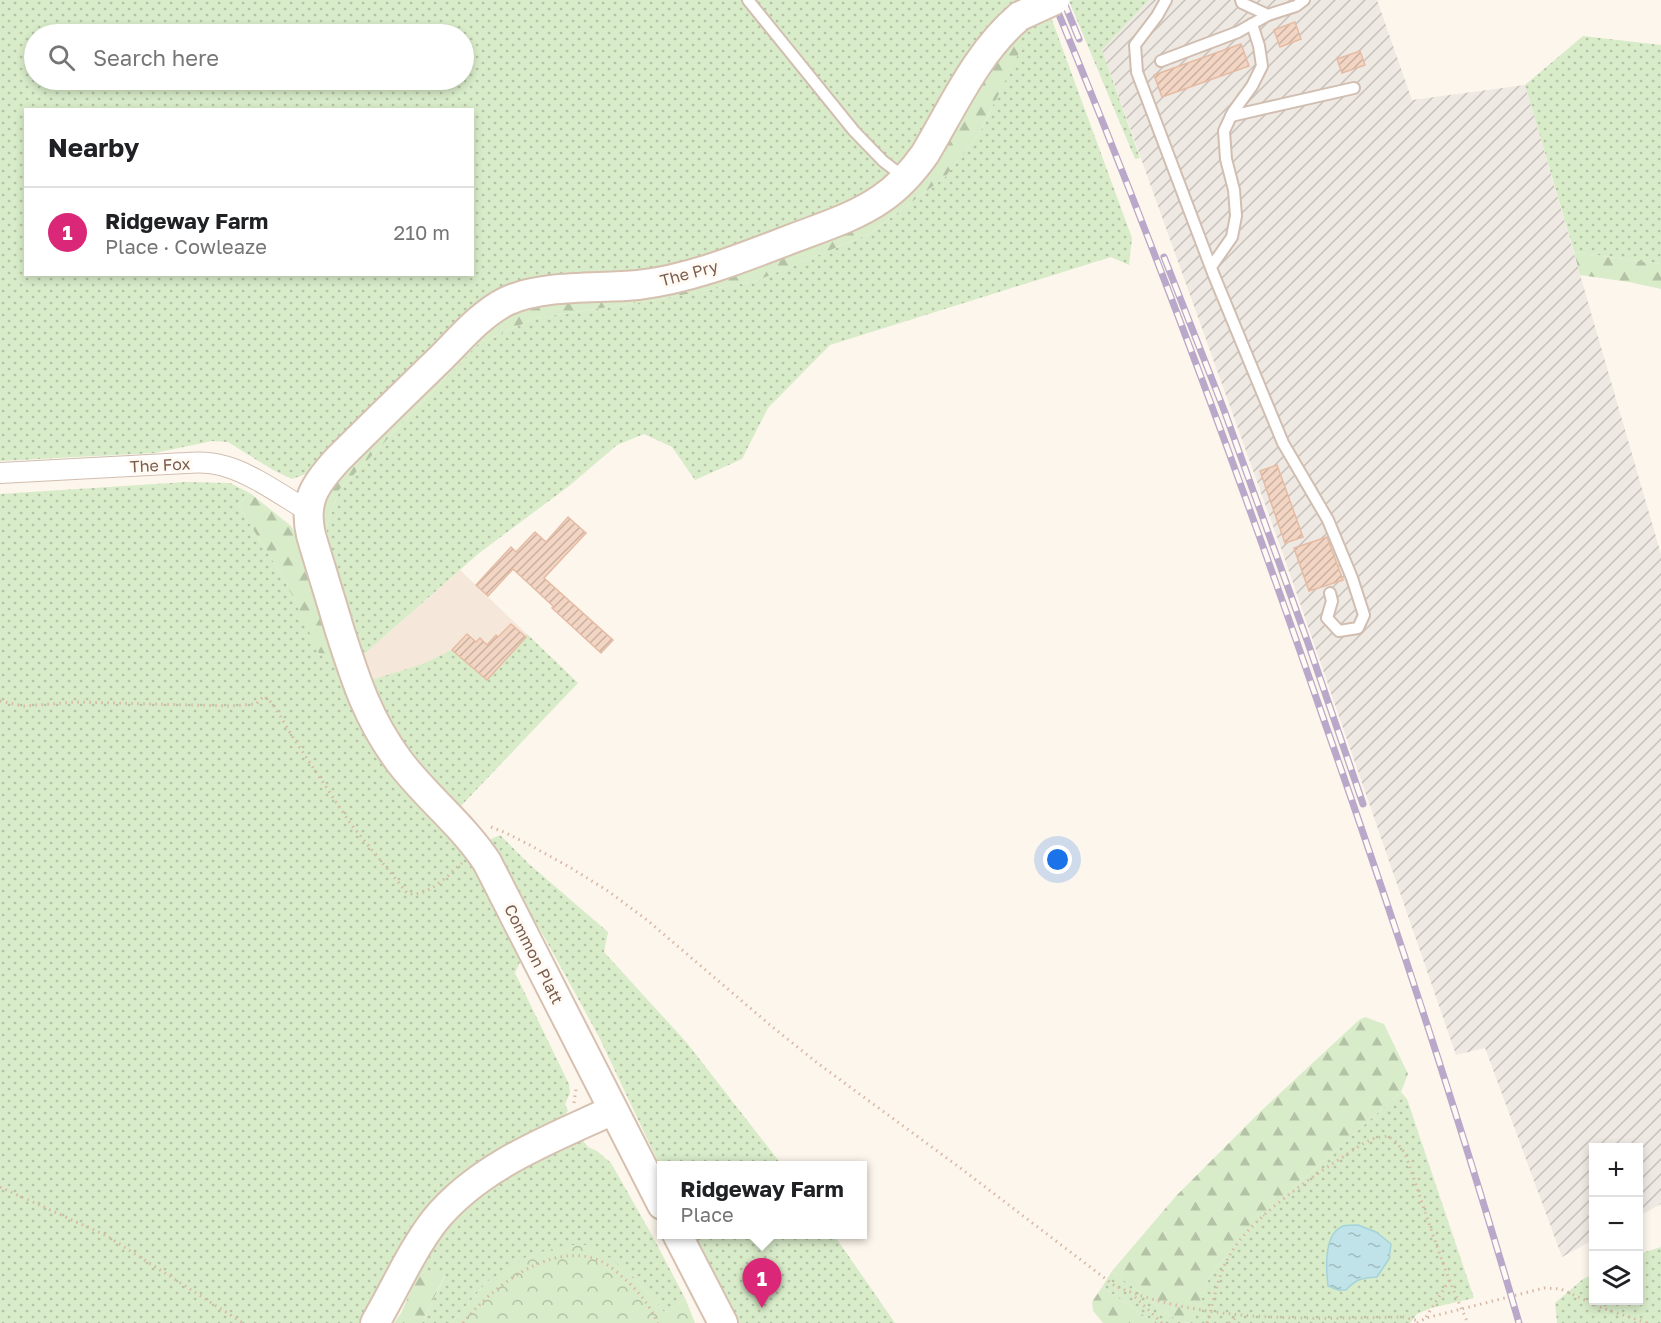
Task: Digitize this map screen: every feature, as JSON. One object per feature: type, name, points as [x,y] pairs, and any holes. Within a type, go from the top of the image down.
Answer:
[{"type":"main road","name":"The Pry","points":[[308,511],[314,489],[338,459],[478,322],[507,301],[552,290],[637,285],[670,280],[757,252],[832,224],[880,200],[905,178],[925,154],[990,47],[1006,28],[1020,16],[1055,0]]},
{"type":"main road","name":"Common Platt","points":[[308,511],[311,535],[354,674],[368,711],[399,762],[473,842],[487,862],[657,1195]]},
{"type":"main road","points":[[375,1323],[430,1228],[451,1203],[471,1185],[515,1157],[613,1110]]},
{"type":"main road","points":[[680,1239],[723,1323]]},
{"type":"street","name":"The Fox","points":[[0,474],[213,463],[249,475],[308,511]]},
{"type":"lane","points":[[748,0],[854,131],[883,161],[905,178]]},
{"type":"lane","points":[[1166,0],[1135,45],[1137,72],[1211,267],[1282,443],[1328,520],[1352,578],[1364,615],[1358,628],[1339,631],[1327,618],[1332,601],[1329,594]]},
{"type":"lane","points":[[1240,0],[1268,15]]},
{"type":"lane","points":[[1161,61],[1238,32],[1268,15],[1296,6],[1304,0]]},
{"type":"lane","points":[[1211,267],[1232,237],[1236,216],[1234,190],[1226,159],[1224,131],[1262,66],[1252,24]]},
{"type":"lane","points":[[1231,116],[1353,88]]},
{"type":"path","points":[[0,701],[24,706],[76,702],[230,706],[256,704],[264,696],[273,704],[350,823],[407,893],[414,895],[425,891],[461,863],[473,859],[473,842],[491,827],[507,833],[571,868],[608,891],[647,920],[820,1065],[959,1167],[1090,1269],[1114,1286],[1134,1296],[1192,1312],[1235,1318],[1283,1320],[1403,1317],[1418,1322],[1461,1308],[1544,1288],[1561,1289],[1602,1308],[1647,1323]]},
{"type":"path","points":[[1207,1323],[1224,1264],[1250,1229],[1285,1198],[1355,1148],[1377,1137],[1388,1136],[1405,1153],[1433,1238],[1468,1323]]},
{"type":"path","points":[[0,1187],[107,1236],[243,1323]]},
{"type":"path","points":[[463,1323],[483,1300],[507,1282],[541,1263],[566,1255],[596,1259],[622,1276],[648,1304],[658,1323]]},
{"type":"path","points":[[1426,1318],[1449,1281]]},
{"type":"path","points":[[1134,1296],[1162,1323]]},
{"type":"path","points":[[1229,1323],[1235,1318]]},
{"type":"shaded area","points":[[1149,0],[1377,0],[1412,100],[1525,85],[1661,554],[1661,1204],[1643,1214],[1643,1143],[1589,1143],[1589,1242],[1562,1257],[1485,1048],[1456,1055],[1283,554],[1102,50]]},
{"type":"shaded area","points":[[460,570],[578,683],[395,737],[362,656]]},
{"type":"green space","points":[[0,0],[1026,0],[920,142],[880,186],[823,217],[672,269],[532,280],[493,291],[479,302],[306,474],[292,479],[228,442],[212,441],[155,453],[0,461]]},
{"type":"green space","points":[[1149,0],[1102,50],[1140,158],[1135,159],[1069,1]]},
{"type":"green space","points":[[1048,9],[1132,238],[1129,265],[1111,257],[830,345],[768,408],[742,459],[695,480],[672,447],[644,434],[617,445],[569,486],[478,554],[362,656],[351,626],[326,528],[339,490],[478,344],[536,318],[655,300],[756,281],[869,234],[945,177],[979,134],[992,108],[1015,33]]},
{"type":"green space","points":[[1015,33],[1022,38],[1018,55],[979,134],[945,177],[869,234],[756,281],[655,300],[536,318],[478,344],[339,490],[326,528],[318,508],[328,484],[498,315],[853,223]]},
{"type":"green space","points":[[1583,36],[1661,45],[1661,264],[1574,252],[1525,85]]},
{"type":"green space","points":[[1574,252],[1661,264],[1661,289],[1580,275]]},
{"type":"green space","points":[[186,482],[230,483],[250,493],[238,505],[286,582],[319,652],[338,654],[462,852],[481,875],[521,960],[515,973],[569,1084],[570,1093],[565,1104],[568,1111],[563,1117],[495,1154],[378,1297],[361,1323],[0,1323],[0,494]]},
{"type":"green space","points":[[250,493],[291,526],[312,558],[338,654],[319,653],[286,582],[238,505]]},
{"type":"green space","points":[[527,634],[578,683],[459,808],[407,753],[368,681],[423,664],[452,650],[487,680]]},
{"type":"green space","points":[[500,835],[529,864],[608,932],[604,952],[687,1043],[779,1161],[658,1161],[599,1037],[546,940],[490,846],[491,839]]},
{"type":"green space","points":[[1365,1017],[1384,1024],[1408,1074],[1401,1092],[1262,1216],[1210,1275],[1194,1322],[1183,1323],[1169,1315],[1112,1271],[1176,1196],[1262,1110]]},
{"type":"green space","points":[[1401,1092],[1407,1099],[1474,1298],[1431,1308],[1417,1314],[1410,1323],[1188,1323],[1194,1321],[1210,1275],[1262,1216]]},
{"type":"green space","points":[[581,1138],[588,1147],[597,1151],[611,1163],[685,1298],[670,1311],[664,1312],[630,1273],[488,1281],[451,1323],[422,1323],[445,1276],[419,1272],[440,1231],[484,1185]]},
{"type":"green space","points":[[695,1239],[837,1239],[895,1323],[734,1323]]},
{"type":"green space","points":[[568,1245],[587,1245],[610,1258],[630,1273],[664,1312],[670,1311],[685,1298],[695,1323],[451,1323],[488,1281],[529,1255]]},
{"type":"green space","points":[[1661,1247],[1661,1323],[1557,1323],[1555,1303],[1589,1276],[1589,1305],[1643,1305],[1643,1253]]},
{"type":"green space","points":[[1112,1271],[1169,1315],[1183,1323],[1155,1323],[1102,1287]]},
{"type":"green space","points":[[419,1272],[445,1275],[422,1323],[394,1323],[401,1313]]},
{"type":"green space","points":[[1102,1287],[1155,1323],[1103,1323],[1093,1311],[1092,1302]]},
{"type":"water","points":[[1358,1225],[1376,1232],[1391,1244],[1389,1259],[1377,1277],[1360,1280],[1346,1290],[1338,1290],[1328,1286],[1329,1244],[1332,1236],[1343,1226]]},
{"type":"building","points":[[1295,22],[1301,39],[1280,47],[1274,30]]},
{"type":"building","points":[[1241,44],[1249,66],[1162,97],[1154,75]]},
{"type":"building","points":[[1360,51],[1365,65],[1342,73],[1337,59]]},
{"type":"building","points":[[1277,465],[1303,537],[1285,543],[1260,471]]},
{"type":"building","points":[[568,517],[586,533],[544,578],[613,640],[601,653],[513,569],[488,596],[476,585],[511,547],[516,552],[535,532],[546,542]]},
{"type":"building","points":[[1327,537],[1343,580],[1309,591],[1294,548]]},
{"type":"building","points":[[511,624],[526,637],[487,680],[452,650],[467,634],[476,642],[480,638],[487,645]]},
{"type":"railway","points":[[1053,0],[1161,270],[1294,635],[1427,1023],[1519,1323]]},
{"type":"railway","points":[[1063,0],[1079,39]]},
{"type":"railway","points":[[1164,257],[1224,410],[1363,804]]},
{"type":"place","name":"Ridgeway Farm","points":[[762,1308]]}]
